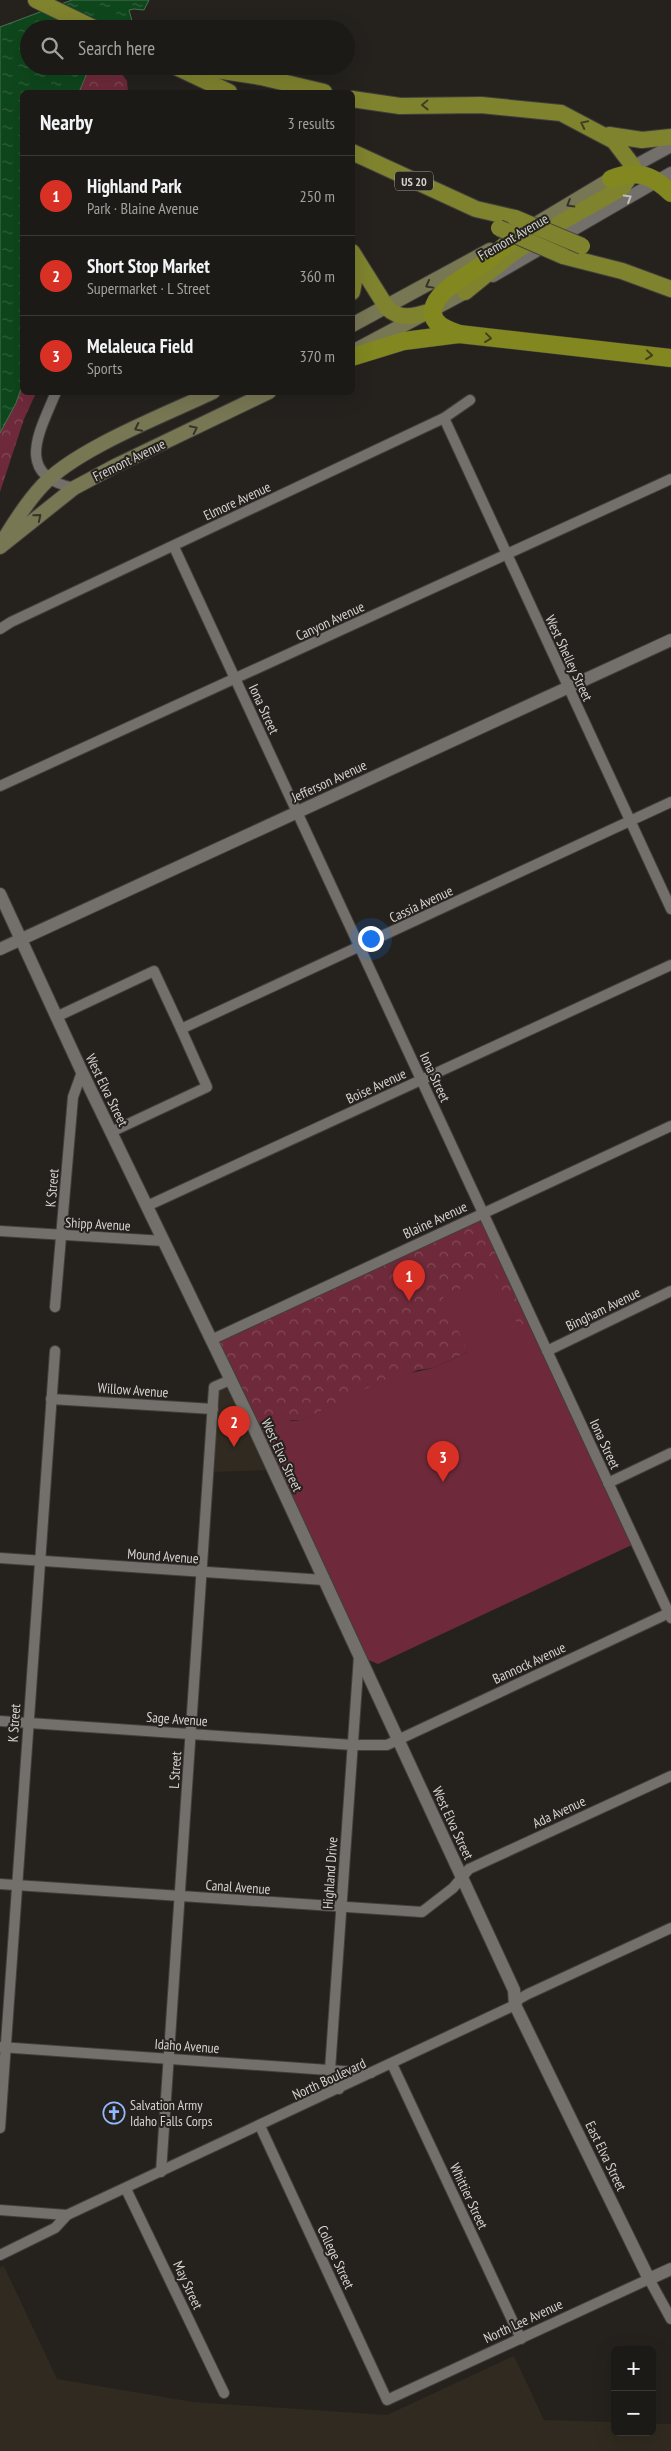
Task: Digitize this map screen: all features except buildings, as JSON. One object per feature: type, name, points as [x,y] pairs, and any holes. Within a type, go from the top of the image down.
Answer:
[{"type":"highway","points":[[38,1],[77,20]]},
{"type":"highway","points":[[190,75],[211,87]]},
{"type":"highway","points":[[248,75],[316,90]]},
{"type":"highway","points":[[355,99],[400,106],[481,105],[527,108],[562,113],[604,134],[621,148],[633,170],[643,174],[665,177],[671,194]]},
{"type":"highway","points":[[604,134],[642,140],[671,137]]},
{"type":"highway","name":"US 20","points":[[355,153],[476,210],[517,226],[582,246],[622,271]]},
{"type":"highway","points":[[612,179],[633,170]]},
{"type":"highway","points":[[465,292],[513,253],[566,219],[622,188],[633,170]]},
{"type":"highway","name":"US 20","points":[[476,210],[498,228],[563,256],[622,271],[671,289]]},
{"type":"highway","points":[[432,312],[439,299],[453,284],[482,265],[517,226]]},
{"type":"highway","points":[[355,257],[387,308],[394,314],[404,317],[432,312]]},
{"type":"highway","points":[[432,312],[441,326],[459,334]]},
{"type":"highway","points":[[355,356],[404,341],[459,334],[671,358]]},
{"type":"main road","name":"Fremont Avenue","points":[[355,324],[387,308],[517,226],[612,179]]},
{"type":"main road","name":"Fremont Avenue","points":[[355,350],[432,312],[465,292]]},
{"type":"main road","name":"Fremont Avenue","points":[[0,546],[19,514],[49,479],[88,453],[208,395]]},
{"type":"main road","name":"Fremont Avenue","points":[[0,546],[74,488],[117,465],[263,395]]},
{"type":"street","points":[[633,170],[671,146]]},
{"type":"street","name":"Fremont Avenue","points":[[465,292],[665,177]]},
{"type":"street","points":[[55,395],[36,442],[35,453],[37,462],[49,479],[55,484],[74,488]]},
{"type":"street","name":"Elmore Avenue","points":[[0,630],[11,622],[174,547],[444,418],[470,400]]},
{"type":"street","name":"West Shelley Street","points":[[444,418],[671,909]]},
{"type":"street","name":"Canyon Avenue","points":[[0,786],[671,479]]},
{"type":"street","name":"Iona Street","points":[[174,547],[670,1614]]},
{"type":"street","name":"Elmore Avenue","points":[[0,622],[11,622]]},
{"type":"street","name":"Jefferson Avenue","points":[[0,949],[671,640]]},
{"type":"street","name":"Cassia Avenue","points":[[181,1029],[671,802]]},
{"type":"street","name":"West Elva Street","points":[[0,894],[82,1072],[324,1580],[514,1990],[515,2006]]},
{"type":"street","name":"Boise Avenue","points":[[147,1206],[671,965]]},
{"type":"street","points":[[56,1016],[154,971],[208,1088],[111,1132]]},
{"type":"street","name":"K Street","points":[[55,1307],[74,1097],[82,1072]]},
{"type":"street","name":"Blaine Avenue","points":[[211,1340],[671,1126]]},
{"type":"street","name":"Shipp Avenue","points":[[0,1231],[164,1241]]},
{"type":"street","name":"Bingham Avenue","points":[[547,1351],[671,1292]]},
{"type":"street","name":"K Street","points":[[0,2128],[3,2047],[28,1723],[38,1560],[52,1399],[54,1350]]},
{"type":"street","name":"L Street","points":[[161,2172],[214,1387],[230,1380]]},
{"type":"street","name":"Willow Avenue","points":[[52,1399],[213,1409]]},
{"type":"street","points":[[608,1483],[671,1454]]},
{"type":"street","name":"Mound Avenue","points":[[0,1558],[324,1580]]},
{"type":"street","name":"Bannock Avenue","points":[[353,1745],[387,1745],[670,1614]]},
{"type":"street","name":"Highland Drive","points":[[339,2089],[330,2070],[359,1656]]},
{"type":"street","name":"Sage Avenue","points":[[0,1721],[353,1745]]},
{"type":"street","name":"Ada Avenue","points":[[462,1878],[469,1869],[671,1776]]},
{"type":"street","name":"Canal Avenue","points":[[0,1884],[422,1912],[453,1888],[462,1878]]},
{"type":"street","name":"North Boulevard","points":[[0,2256],[55,2228],[68,2215],[515,2006],[519,1999],[528,1994],[671,1928]]},
{"type":"street","name":"East Elva Street","points":[[515,2006],[649,2279],[671,2318]]},
{"type":"street","name":"Idaho Avenue","points":[[3,2047],[372,2073]]},
{"type":"street","name":"Whittier Street","points":[[392,2064],[521,2339]]},
{"type":"street","name":"College Street","points":[[260,2126],[388,2400]]},
{"type":"street","name":"May Street","points":[[126,2188],[224,2394]]},
{"type":"street","points":[[0,2210],[68,2215]]},
{"type":"street","name":"North Lee Avenue","points":[[388,2400],[671,2268]]},
{"type":"shaded area","points":[[230,1380],[273,1470],[209,1472],[214,1387]]},
{"type":"shaded area","points":[[4,2266],[57,2379],[193,2402],[387,2415],[514,2356],[544,2420],[611,2422],[611,2436],[656,2436],[656,2424],[671,2424],[671,2451],[0,2451],[0,2267]]},
{"type":"green space","points":[[86,75],[123,75],[127,81],[128,90],[80,90]]},
{"type":"green space","points":[[20,392],[20,395],[35,395],[24,419],[0,492],[0,433]]},
{"type":"green space","points":[[483,1213],[534,1322],[433,1368],[418,1370],[302,1420],[250,1421],[211,1340]]},
{"type":"green space","points":[[494,1273],[519,1328],[534,1322],[636,1543],[378,1664],[359,1656],[250,1421],[279,1412],[291,1421],[302,1420],[388,1378],[433,1368],[468,1352],[443,1297]]},
{"type":"water","points":[[72,0],[149,0],[144,10],[129,10],[132,20],[20,20],[20,75],[86,75],[80,90],[20,90],[20,392],[0,433],[0,27]]},
{"type":"place","name":"Highland Park","points":[[409,1301]]},
{"type":"place","name":"Short Stop Market","points":[[234,1447]]},
{"type":"place","name":"Melaleuca Field","points":[[443,1482]]},
{"type":"place","name":"Salvation Army Idaho Falls Corps","points":[[114,2113]]}]
